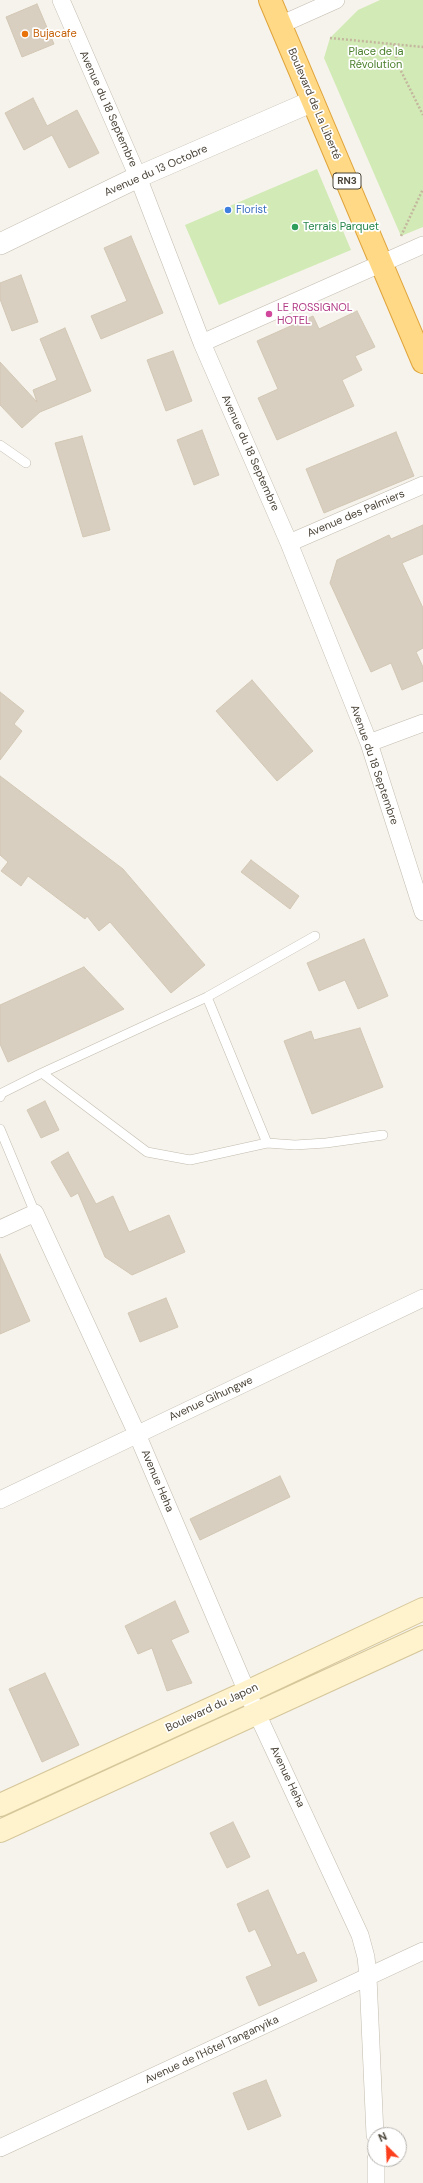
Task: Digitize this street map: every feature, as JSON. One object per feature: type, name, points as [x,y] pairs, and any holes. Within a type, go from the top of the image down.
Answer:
[{"type":"highway","name":"Boulevard de La Liberté","points":[[270,0],[423,362]]},
{"type":"main road","name":"Boulevard du Japon","points":[[0,1805],[247,1692],[423,1609]]},
{"type":"main road","name":"Boulevard du Japon","points":[[0,1832],[257,1712],[423,1637]]},
{"type":"street","name":"Avenue du 18 Septembre","points":[[61,0],[138,177],[202,343],[289,543],[369,743],[423,912]]},
{"type":"street","points":[[280,24],[336,0]]},
{"type":"street","name":"Avenue du 13 Octobre","points":[[0,244],[138,177],[313,101]]},
{"type":"street","points":[[202,343],[380,262],[423,245]]},
{"type":"street","name":"Avenue des Palmiers","points":[[289,543],[423,485]]},
{"type":"street","points":[[369,743],[423,723]]},
{"type":"street","points":[[0,1229],[35,1213]]},
{"type":"street","name":"Avenue Heha","points":[[35,1213],[137,1434],[247,1692],[360,1935],[366,1957],[368,1977],[375,2127]]},
{"type":"street","name":"Avenue Gihungwe","points":[[0,1500],[423,1298]]},
{"type":"street","name":"Avenue de l'Hôtel Tanganyika","points":[[0,2148],[423,1951]]},
{"type":"street","points":[[376,2167],[376,2183]]},
{"type":"lane","points":[[0,445],[26,463]]},
{"type":"lane","points":[[0,1097],[2,1093],[42,1073],[207,997],[315,936]]},
{"type":"lane","points":[[207,997],[267,1143]]},
{"type":"lane","points":[[42,1073],[147,1152],[190,1160],[267,1143],[295,1145],[326,1143],[383,1135]]},
{"type":"lane","points":[[0,1129],[35,1213]]},
{"type":"path","points":[[330,38],[423,47]]},
{"type":"path","points":[[394,44],[397,63],[423,115]]},
{"type":"path","points":[[401,236],[423,189]]},
{"type":"green space","name":"Place de la Révolution","points":[[380,0],[423,0],[423,227],[401,236],[324,58],[330,38],[358,10]]},
{"type":"green space","points":[[317,169],[351,250],[219,305],[185,225]]},
{"type":"building","points":[[37,4],[54,44],[22,57],[6,17]]},
{"type":"building","points":[[33,98],[47,126],[77,110],[99,153],[69,168],[52,135],[24,150],[5,113]]},
{"type":"building","points":[[131,236],[163,313],[101,339],[91,316],[127,301],[104,248]]},
{"type":"building","points":[[21,275],[38,322],[12,331],[0,299],[0,283]]},
{"type":"building","points":[[357,311],[375,347],[355,356],[362,370],[342,380],[354,406],[277,440],[258,398],[278,389],[257,341],[313,316],[319,329]]},
{"type":"building","points":[[65,328],[91,391],[40,412],[22,428],[0,405],[0,362],[37,402],[33,390],[57,380],[40,339]]},
{"type":"building","points":[[173,351],[192,401],[166,411],[147,360]]},
{"type":"building","points":[[202,430],[219,475],[194,485],[177,440]]},
{"type":"building","points":[[396,432],[414,476],[324,513],[306,469]]},
{"type":"building","points":[[82,436],[110,530],[83,537],[55,443]]},
{"type":"building","points":[[423,525],[423,554],[402,563],[423,608],[423,648],[416,652],[423,667],[423,681],[402,690],[391,663],[371,672],[330,583],[337,560],[389,535],[391,539]]},
{"type":"building","points":[[252,680],[313,751],[277,781],[216,711]]},
{"type":"building","points":[[0,692],[24,711],[14,724],[22,731],[0,760]]},
{"type":"building","points":[[0,776],[123,869],[205,965],[171,993],[110,922],[99,931],[87,916],[85,919],[28,876],[21,886],[1,871],[8,862],[0,855]]},
{"type":"building","points":[[251,860],[299,896],[290,909],[241,872]]},
{"type":"building","points":[[364,939],[388,996],[358,1009],[345,980],[319,991],[307,963]]},
{"type":"building","points":[[84,967],[124,1009],[8,1062],[0,1044],[0,1005]]},
{"type":"building","points":[[360,1028],[383,1087],[312,1114],[284,1041],[311,1031],[314,1040]]},
{"type":"building","points":[[45,1101],[59,1130],[41,1138],[27,1110]]},
{"type":"building","points":[[68,1152],[96,1204],[113,1196],[129,1232],[169,1215],[185,1252],[132,1275],[105,1257],[78,1193],[71,1197],[51,1162]]},
{"type":"building","points":[[0,1254],[30,1321],[0,1334]]},
{"type":"building","points":[[166,1298],[178,1327],[140,1342],[128,1313]]},
{"type":"building","points":[[280,1476],[290,1497],[200,1540],[190,1519]]},
{"type":"building","points":[[175,1601],[189,1632],[171,1640],[192,1683],[167,1691],[152,1648],[138,1654],[125,1626]]},
{"type":"building","points":[[45,1673],[79,1745],[42,1762],[9,1689]]},
{"type":"building","points":[[233,1822],[250,1857],[227,1868],[210,1833]]},
{"type":"building","points":[[268,1890],[297,1955],[304,1952],[317,1981],[259,2006],[246,1977],[272,1966],[255,1929],[249,1932],[237,1904]]},
{"type":"building","points":[[266,2080],[281,2116],[248,2130],[233,2093]]},
{"type":"place","name":"Bujacafe","points":[[25,34]]},
{"type":"place","name":"Florist","points":[[228,210]]},
{"type":"place","name":"Terrais Parquet","points":[[295,227]]},
{"type":"place","name":"LE ROSSIGNOL HOTEL","points":[[269,314]]}]
